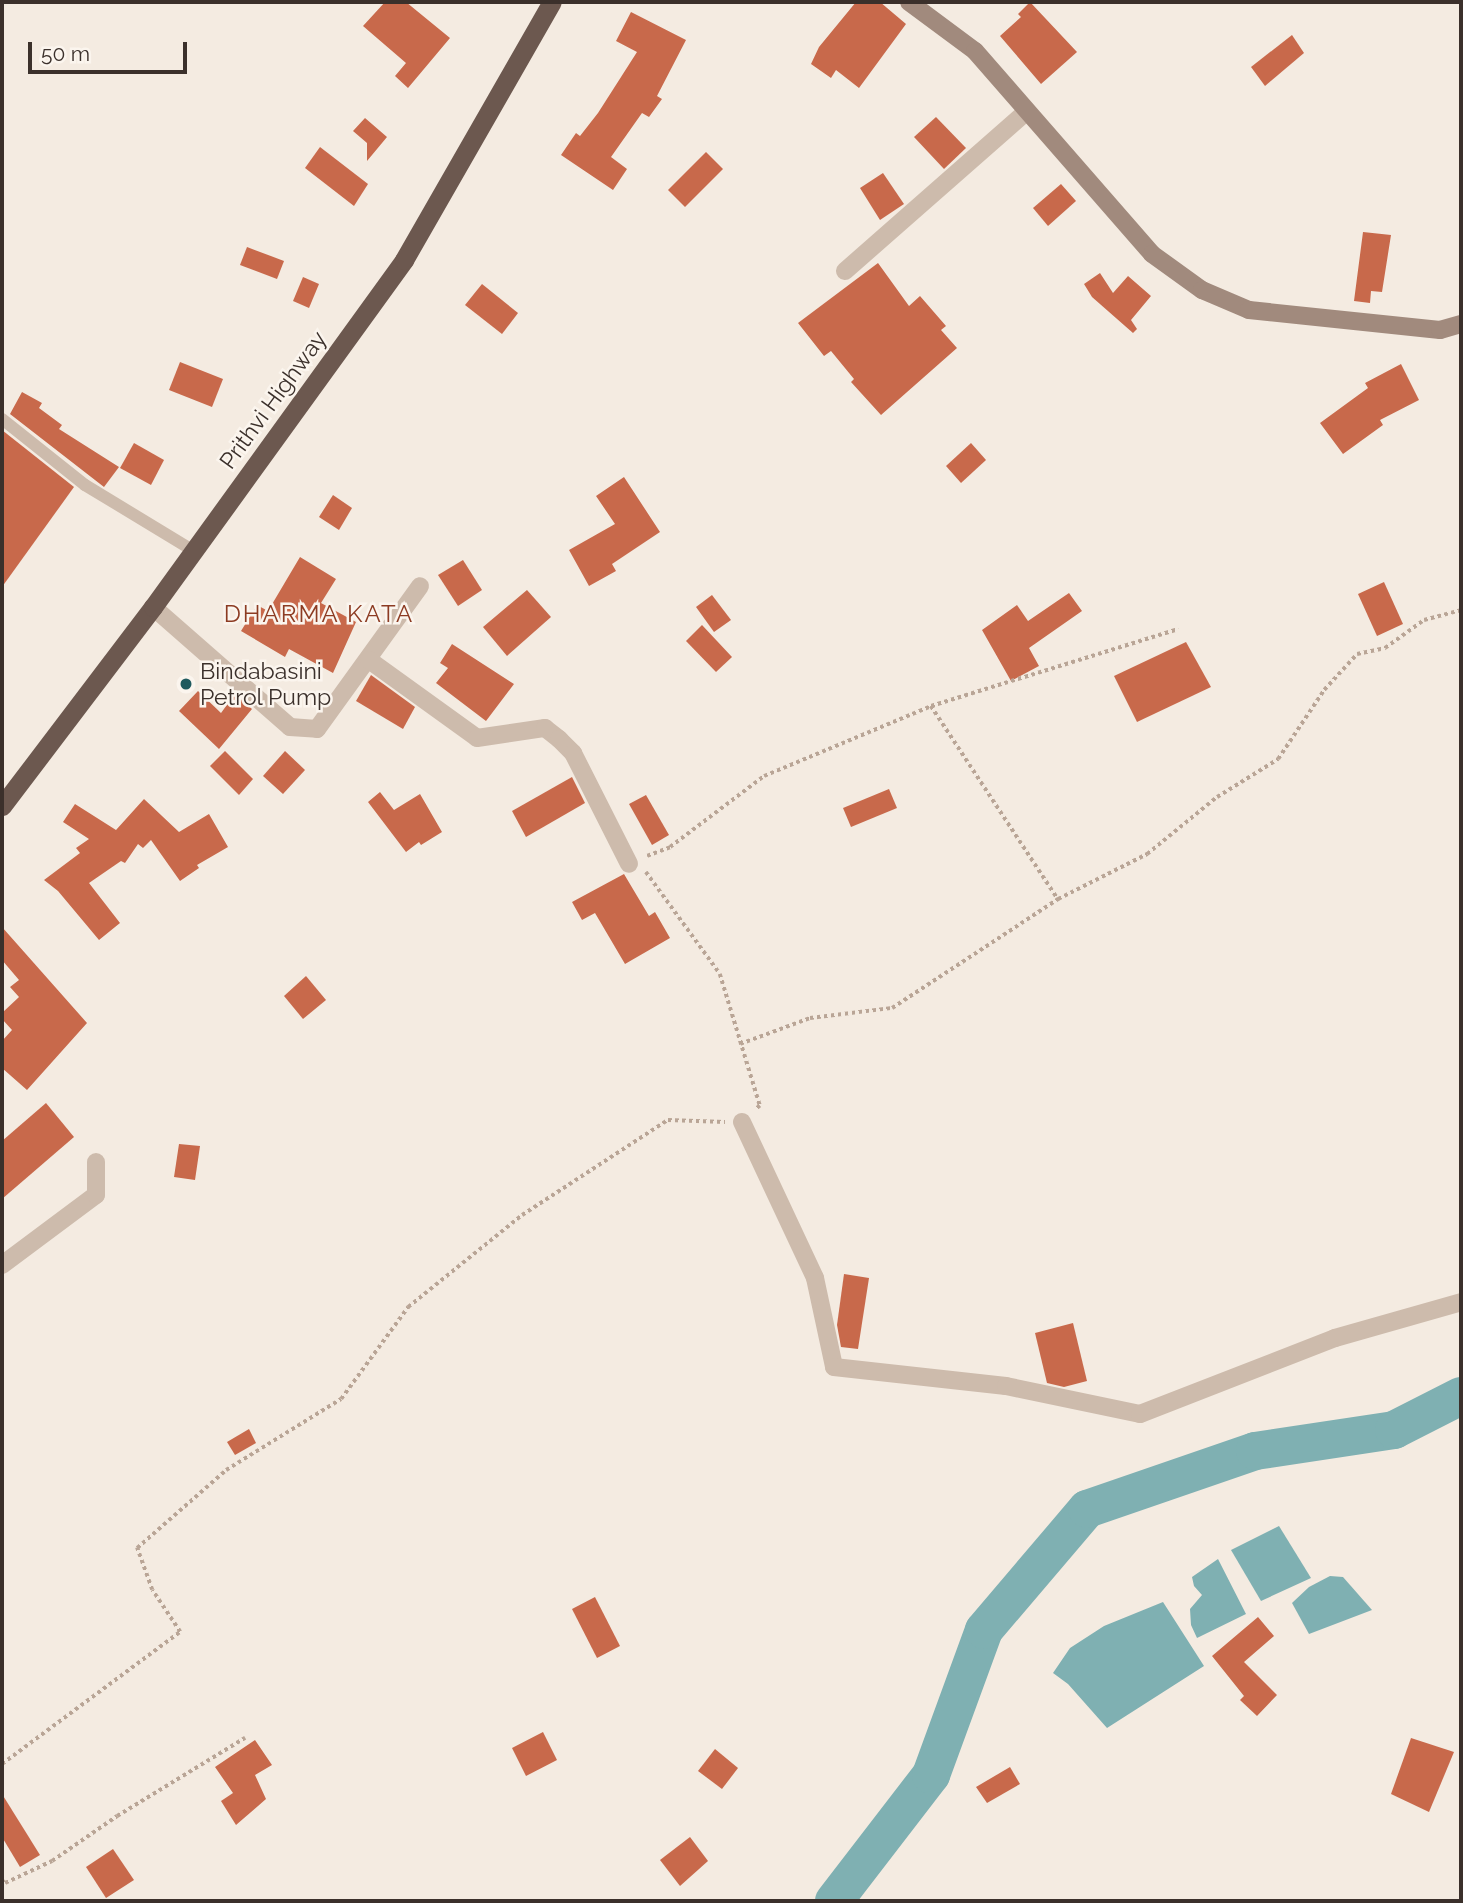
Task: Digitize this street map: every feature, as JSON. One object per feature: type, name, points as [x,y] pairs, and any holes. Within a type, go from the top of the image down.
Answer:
[{"type":"highway","name":"Prithvi Highway","points":[[2,806],[153,607],[404,260],[552,2]]},
{"type":"main road","points":[[909,2],[975,51],[1152,254],[1202,290],[1249,310],[1440,330],[1461,324]]},
{"type":"street","points":[[845,271],[1027,111]]},
{"type":"street","points":[[153,607],[289,727],[317,729],[420,586]]},
{"type":"street","points":[[369,660],[477,738],[495,738],[545,728],[573,753],[629,863]]},
{"type":"street","points":[[742,1122],[815,1278],[834,1367],[1006,1386],[1140,1414],[1335,1338],[1461,1302]]},
{"type":"street","points":[[2,1265],[96,1195],[96,1162]]},
{"type":"lane","points":[[2,419],[85,485],[194,551]]},
{"type":"path","points":[[740,1044],[810,1018],[892,1008],[1058,899],[1147,854],[1217,797],[1278,759],[1324,690],[1357,654],[1385,649],[1424,620],[1461,610]]},
{"type":"path","points":[[629,863],[670,846],[764,776],[931,706],[1178,629]]},
{"type":"path","points":[[931,706],[1058,899]]},
{"type":"path","points":[[2,1764],[180,1632],[152,1590],[137,1548],[226,1470],[341,1399],[408,1307],[522,1215],[668,1119],[742,1122],[760,1105],[720,974],[645,870],[629,863]]},
{"type":"path","points":[[2,1880],[5,1884],[52,1861],[117,1816],[245,1738]]},
{"type":"water","points":[[1279,1526],[1311,1578],[1261,1601],[1231,1550]]},
{"type":"water","points":[[1218,1559],[1246,1614],[1197,1638],[1191,1625],[1190,1609],[1202,1595],[1194,1586],[1192,1577]]},
{"type":"water","points":[[1330,1576],[1343,1577],[1372,1610],[1309,1634],[1292,1603],[1309,1587]]},
{"type":"water","points":[[1163,1602],[1204,1666],[1107,1728],[1068,1684],[1053,1673],[1070,1648],[1104,1626]]},
{"type":"building","points":[[385,2],[406,2],[450,38],[408,88],[395,76],[406,63],[363,26]]},
{"type":"building","points":[[856,2],[880,2],[906,24],[859,88],[836,70],[831,78],[811,64],[819,47]]},
{"type":"building","points":[[1030,2],[1077,52],[1041,84],[1000,36],[1021,17],[1018,14]]},
{"type":"building","points":[[631,12],[686,40],[657,96],[662,99],[649,117],[642,113],[611,157],[627,169],[613,190],[561,155],[576,133],[580,136],[598,113],[637,52],[616,41]]},
{"type":"building","points":[[1292,35],[1304,53],[1265,86],[1251,67]]},
{"type":"building","points":[[936,117],[966,148],[944,169],[914,137]]},
{"type":"building","points":[[365,118],[387,137],[367,161],[367,143],[353,131]]},
{"type":"building","points":[[320,147],[368,184],[354,206],[305,168]]},
{"type":"building","points":[[706,152],[723,169],[685,207],[668,190]]},
{"type":"building","points":[[883,173],[904,204],[880,220],[860,188]]},
{"type":"building","points":[[1061,184],[1076,201],[1048,226],[1033,208]]},
{"type":"building","points":[[1363,232],[1391,235],[1382,292],[1371,291],[1370,303],[1354,301]]},
{"type":"building","points":[[247,247],[284,261],[277,279],[240,265]]},
{"type":"building","points":[[878,263],[909,306],[920,296],[946,326],[941,330],[957,348],[881,415],[851,382],[854,379],[831,351],[824,356],[798,323]]},
{"type":"building","points":[[1100,273],[1113,293],[1128,276],[1151,296],[1131,320],[1137,329],[1133,333],[1092,297],[1084,284]]},
{"type":"building","points":[[303,277],[319,284],[309,308],[293,301]]},
{"type":"building","points":[[482,284],[518,313],[502,334],[465,305]]},
{"type":"building","points":[[180,362],[223,379],[212,407],[169,390]]},
{"type":"building","points":[[1401,364],[1419,400],[1380,420],[1383,425],[1343,454],[1320,423],[1368,388],[1365,383]]},
{"type":"building","points":[[22,392],[42,403],[39,408],[62,425],[59,429],[119,467],[104,487],[10,414]]},
{"type":"building","points":[[2,430],[74,487],[2,587]]},
{"type":"building","points":[[134,443],[164,460],[151,485],[120,468]]},
{"type":"building","points":[[971,443],[986,460],[961,483],[946,466]]},
{"type":"building","points":[[624,477],[660,532],[612,564],[616,571],[589,586],[569,550],[615,524],[596,496]]},
{"type":"building","points":[[333,495],[352,508],[339,530],[319,517]]},
{"type":"building","points":[[300,557],[336,579],[321,603],[356,622],[333,673],[289,649],[285,657],[241,631],[257,605],[268,611]]},
{"type":"building","points":[[463,560],[482,590],[458,606],[438,575]]},
{"type":"building","points":[[1384,582],[1403,624],[1377,636],[1358,594]]},
{"type":"building","points":[[527,590],[551,617],[507,656],[483,627]]},
{"type":"building","points":[[1069,593],[1082,611],[1029,648],[1039,666],[1011,681],[982,630],[1017,605],[1028,621]]},
{"type":"building","points":[[712,595],[731,620],[714,632],[696,607]]},
{"type":"building","points":[[702,625],[732,657],[716,672],[686,641]]},
{"type":"building","points":[[1186,642],[1211,687],[1137,722],[1114,676]]},
{"type":"building","points":[[452,644],[514,684],[486,721],[436,683],[448,668],[440,663]]},
{"type":"building","points":[[371,675],[415,707],[403,729],[356,701]]},
{"type":"building","points":[[198,691],[221,713],[235,694],[252,709],[219,749],[179,711]]},
{"type":"building","points":[[225,751],[253,779],[239,795],[210,766]]},
{"type":"building","points":[[285,751],[305,770],[283,794],[263,776]]},
{"type":"building","points":[[572,777],[585,803],[526,837],[512,811]]},
{"type":"building","points":[[889,789],[897,808],[851,827],[843,808]]},
{"type":"building","points":[[380,792],[394,810],[420,794],[442,832],[421,845],[419,842],[406,852],[368,802]]},
{"type":"building","points":[[646,795],[669,835],[652,845],[629,804]]},
{"type":"building","points":[[144,799],[179,832],[209,814],[228,847],[197,865],[199,868],[180,881],[151,840],[143,848],[138,844],[125,863],[121,861],[89,883],[120,923],[99,940],[58,891],[44,880],[80,853],[76,848],[89,839],[63,822],[75,804],[116,830]]},
{"type":"building","points":[[624,874],[649,916],[655,912],[670,938],[625,964],[595,913],[582,920],[572,902]]},
{"type":"building","points":[[2,927],[87,1023],[27,1090],[2,1068],[2,1041],[12,1030],[2,1019],[2,1013],[19,997],[10,987],[19,980],[2,960]]},
{"type":"building","points":[[306,976],[326,1000],[303,1019],[284,996]]},
{"type":"building","points":[[46,1103],[74,1137],[2,1199],[2,1141]]},
{"type":"building","points":[[179,1144],[200,1146],[195,1180],[174,1177]]},
{"type":"building","points":[[844,1274],[869,1278],[858,1349],[841,1347],[837,1325]]},
{"type":"building","points":[[1073,1323],[1087,1381],[1064,1387],[1047,1383],[1035,1333]]},
{"type":"building","points":[[249,1429],[256,1443],[235,1455],[227,1442]]},
{"type":"building","points":[[595,1597],[620,1646],[597,1658],[572,1609]]},
{"type":"building","points":[[1258,1617],[1274,1636],[1244,1662],[1277,1695],[1257,1716],[1240,1700],[1244,1696],[1212,1656]]},
{"type":"building","points":[[543,1732],[557,1760],[526,1776],[512,1748]]},
{"type":"building","points":[[1411,1738],[1454,1752],[1429,1812],[1391,1794]]},
{"type":"building","points":[[255,1740],[272,1765],[255,1775],[266,1799],[236,1825],[221,1801],[233,1793],[215,1767]]},
{"type":"building","points":[[715,1749],[738,1768],[722,1789],[698,1771]]},
{"type":"building","points":[[1010,1767],[1020,1784],[987,1803],[976,1787]]},
{"type":"building","points":[[2,1794],[40,1855],[20,1867],[2,1837]]},
{"type":"building","points":[[690,1837],[708,1861],[680,1886],[660,1860]]},
{"type":"building","points":[[113,1849],[134,1880],[106,1898],[86,1867]]},
{"type":"waterway","points":[[834,1901],[931,1775],[984,1630],[1087,1509],[1255,1451],[1394,1430],[1461,1396]]},
{"type":"place","name":"Bindabasini Petrol Pump","points":[[186,684]]},
{"type":"district","name":"DHARMA KATA","points":[[319,614]]}]
